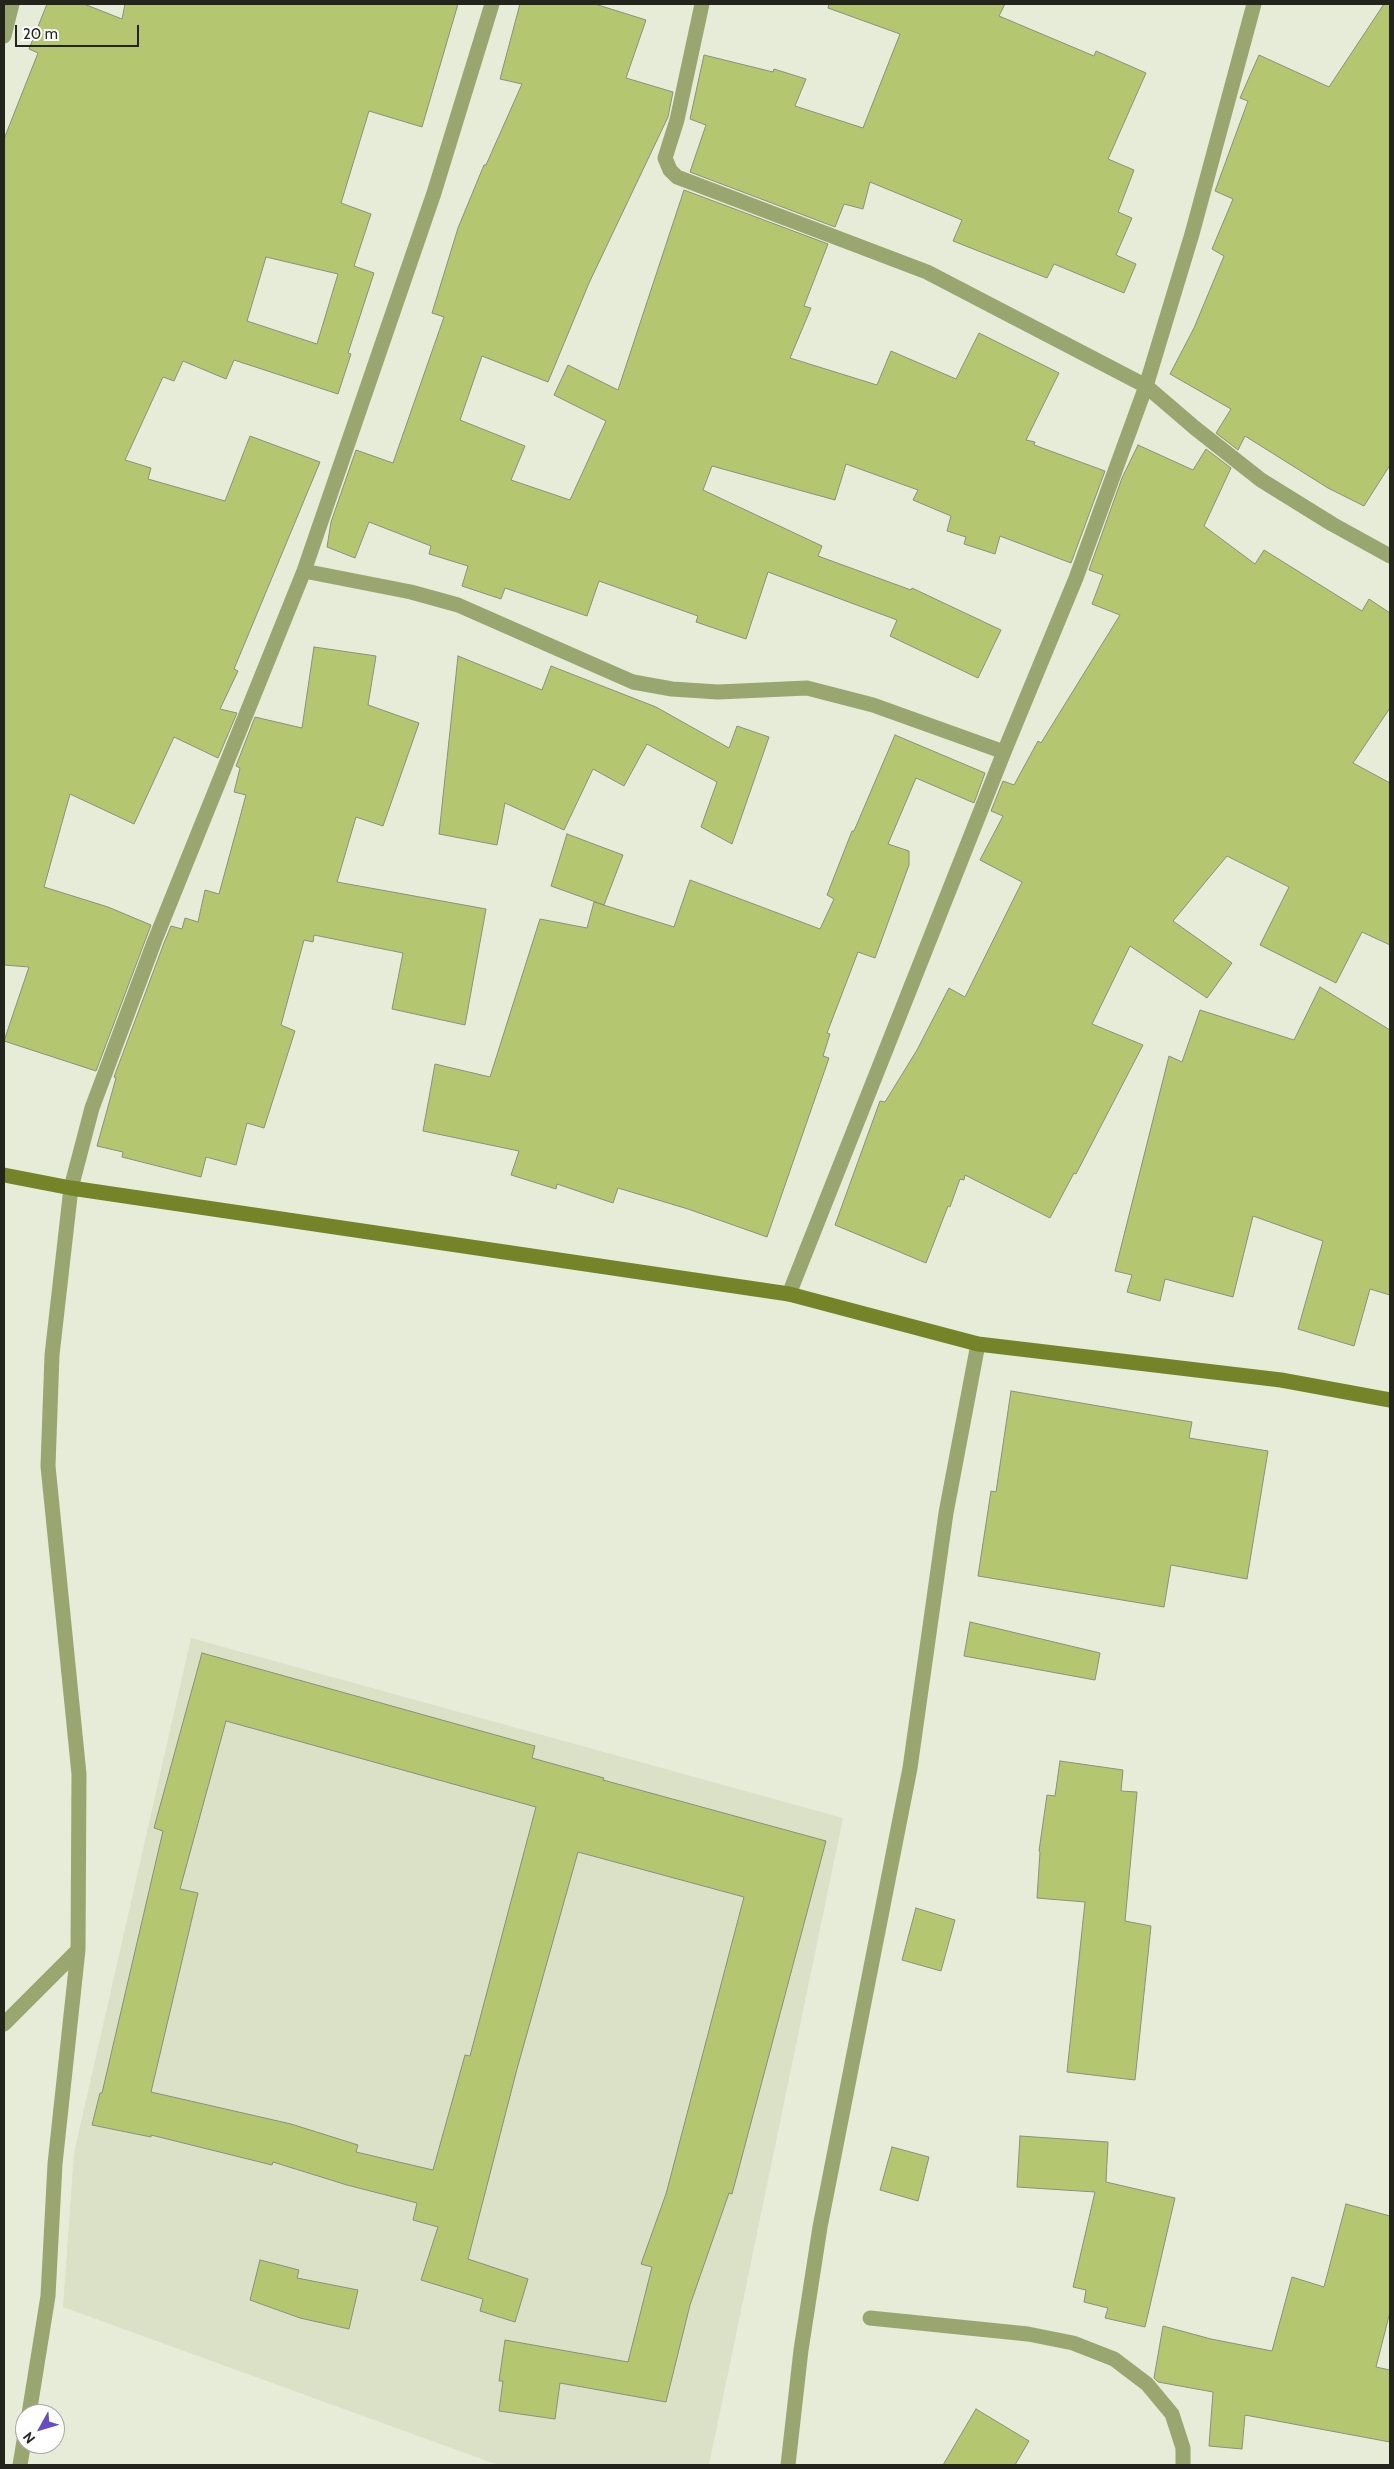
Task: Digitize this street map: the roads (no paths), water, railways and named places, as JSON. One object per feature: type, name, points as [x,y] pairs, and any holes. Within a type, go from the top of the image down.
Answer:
[{"type":"street","points":[[4,36],[12,4]]},
{"type":"street","points":[[30,2404],[48,2296],[55,2164],[78,1950],[79,1774],[48,1466],[52,1355],[70,1188],[92,1108],[158,931],[304,570],[431,202],[492,4]]},
{"type":"street","points":[[702,4],[677,120],[665,158],[670,170],[677,177],[927,272],[1146,386],[1195,428],[1261,480],[1332,524],[1390,556]]},
{"type":"street","points":[[789,1294],[1004,752],[1076,578],[1146,386],[1192,234],[1254,4]]},
{"type":"street","points":[[304,570],[412,592],[458,605],[633,682],[672,689],[718,692],[807,688],[873,705],[1004,752]]},
{"type":"street","points":[[4,1175],[70,1188],[789,1294],[978,1344],[1281,1380],[1390,1400]]},
{"type":"street","points":[[788,2465],[801,2350],[820,2227],[910,1768],[946,1513],[978,1344]]},
{"type":"street","points":[[4,2024],[78,1950]]},
{"type":"street","points":[[870,2318],[1028,2334],[1073,2343],[1114,2360],[1147,2384],[1172,2414],[1183,2448],[1183,2465]]}]
